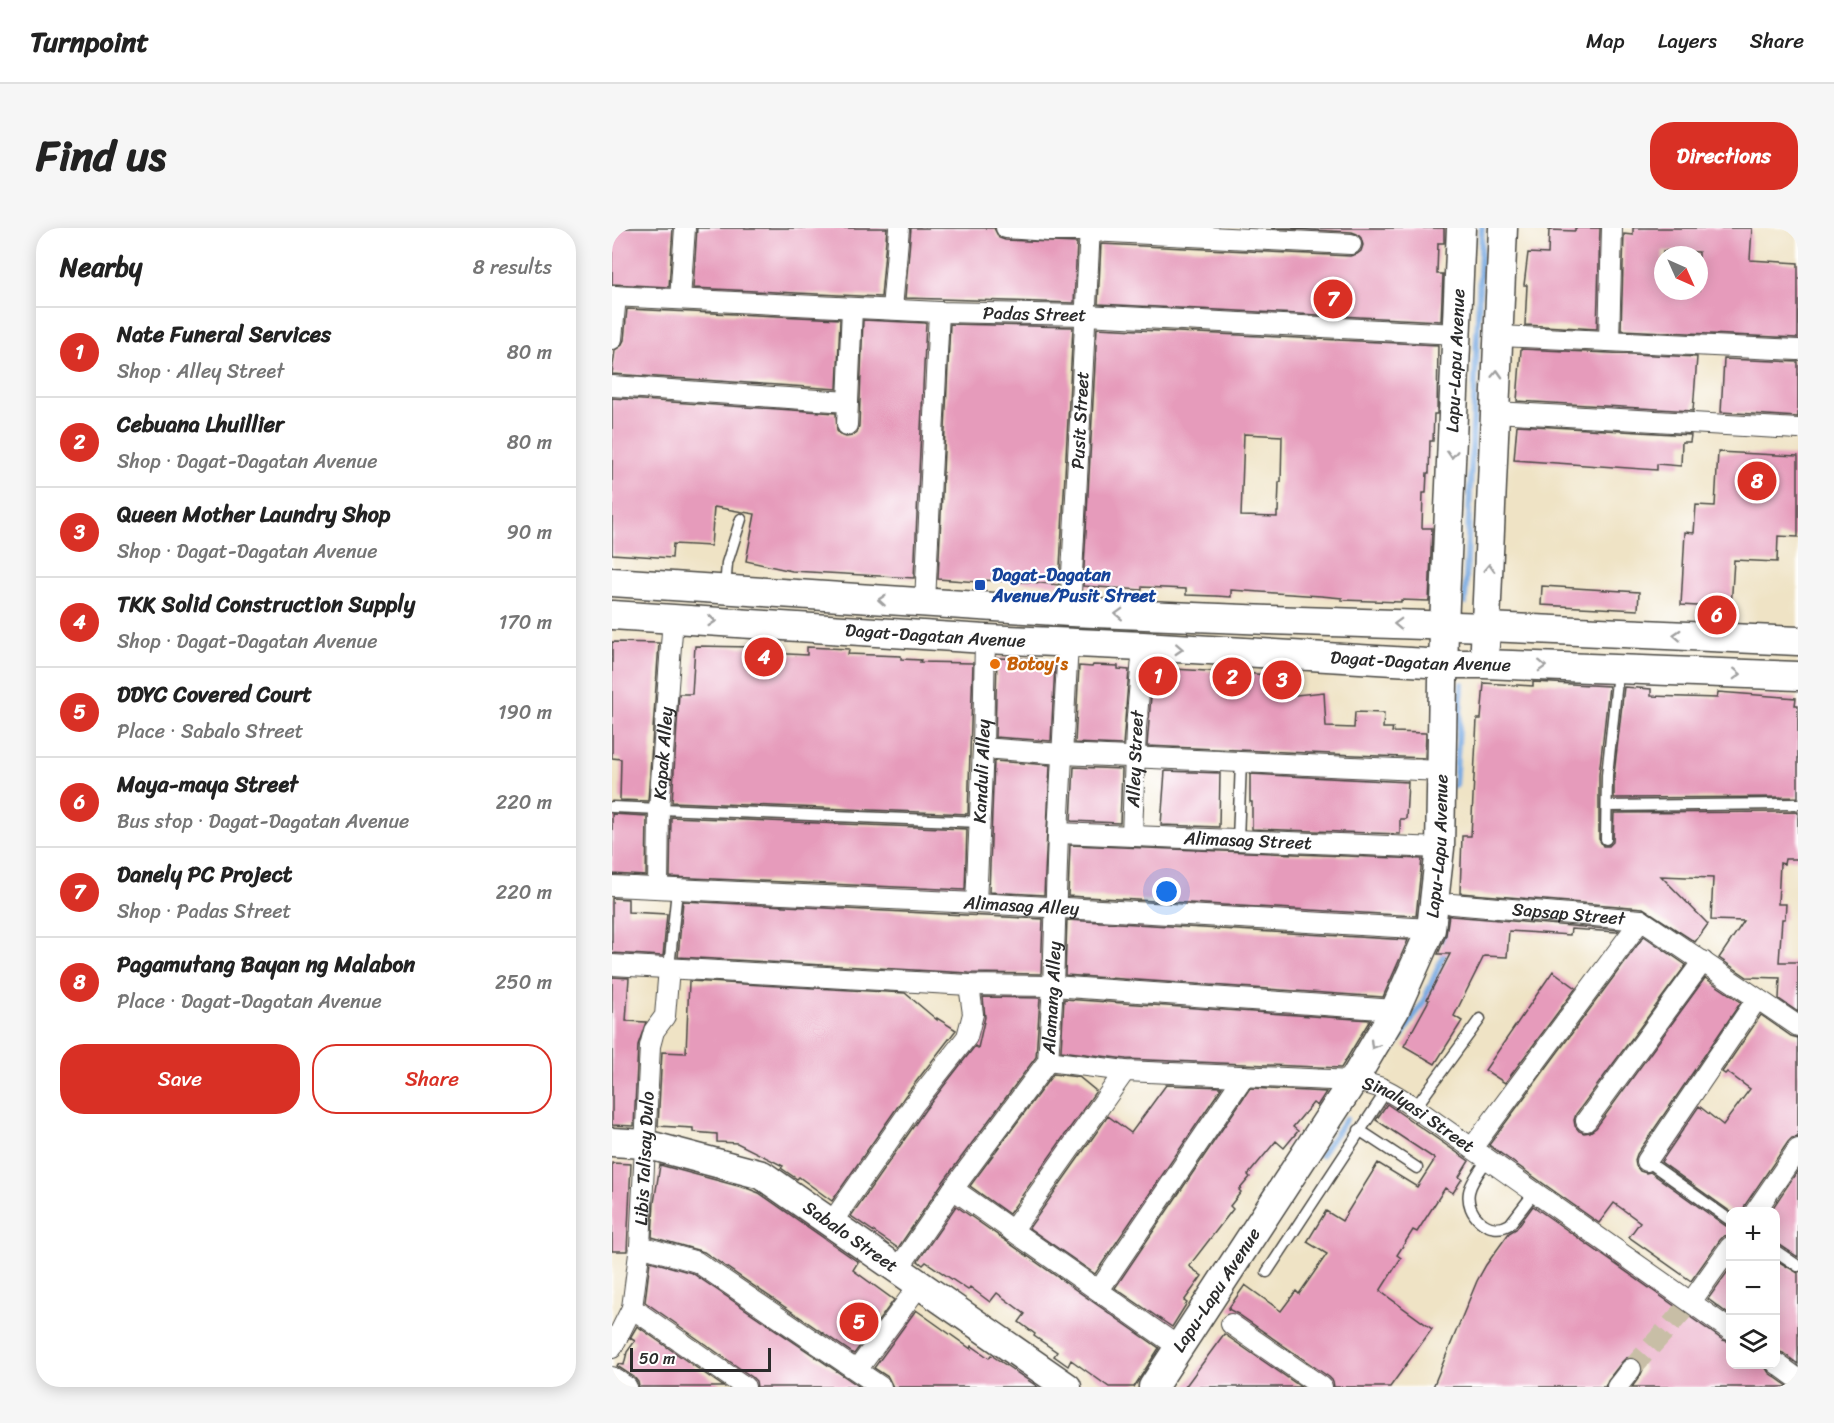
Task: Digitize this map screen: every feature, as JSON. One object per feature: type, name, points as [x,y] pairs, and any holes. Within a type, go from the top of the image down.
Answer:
[{"type":"main road","name":"Lapu-Lapu Avenue","points":[[1153,1387],[1353,1081],[1395,1010],[1431,929],[1440,848],[1444,626],[1461,228]]},
{"type":"main road","points":[[1484,664],[1503,228]]},
{"type":"main road","name":"Dagat-Dagatan Avenue","points":[[612,582],[1070,612],[1798,641]]},
{"type":"main road","name":"Dagat-Dagatan Avenue","points":[[612,615],[985,639],[1444,664],[1798,676]]},
{"type":"main road","name":"Sabalo Street","points":[[612,1142],[645,1144],[762,1175],[909,1276],[1061,1386]]},
{"type":"street","points":[[680,299],[685,228]]},
{"type":"street","points":[[892,309],[899,228]]},
{"type":"street","points":[[1006,228],[1090,229],[1351,244]]},
{"type":"street","points":[[1609,340],[1612,228]]},
{"type":"street","name":"Pusit Street","points":[[1070,612],[1090,229]]},
{"type":"street","points":[[612,339],[614,296]]},
{"type":"street","name":"Padas Street","points":[[614,296],[1457,333]]},
{"type":"street","points":[[847,425],[852,308]]},
{"type":"street","points":[[925,603],[939,312]]},
{"type":"street","points":[[1498,336],[1798,350]]},
{"type":"street","points":[[612,386],[848,402]]},
{"type":"street","points":[[1495,412],[1798,429]]},
{"type":"street","name":"Kapak Alley","points":[[667,889],[659,809],[673,618]]},
{"type":"street","name":"Kanduli Alley","points":[[976,903],[985,639]]},
{"type":"street","name":"Alamang Alley","points":[[857,1371],[953,1189],[1048,1060],[1068,643]]},
{"type":"street","name":"Alley Street","points":[[1132,835],[1143,646]]},
{"type":"street","points":[[983,748],[1135,758],[1440,771]]},
{"type":"street","name":"Alimasag Street","points":[[1058,833],[1440,848]]},
{"type":"street","name":"Alimasag Alley","points":[[612,886],[976,903],[1431,929]]},
{"type":"street","name":"Sapsap Street","points":[[1452,904],[1641,920],[1798,1026]]},
{"type":"street","points":[[1472,1148],[1641,920]]},
{"type":"street","points":[[1586,1121],[1703,961]]},
{"type":"street","points":[[612,965],[969,985],[1053,987],[1395,1010]]},
{"type":"street","name":"Libis Talisay Dulo","points":[[612,1348],[632,1308],[640,1246],[650,1046],[654,1031],[665,1016],[669,968]]},
{"type":"street","points":[[832,1222],[915,1103],[968,1037],[973,1014],[969,985]]},
{"type":"street","points":[[1647,1161],[1756,999]]},
{"type":"street","name":"Sinalyasi Street","points":[[1048,1060],[1125,1071],[1353,1081],[1374,1084],[1415,1108],[1726,1326]]},
{"type":"street","points":[[1012,1231],[1125,1071]]},
{"type":"street","points":[[1099,1290],[1244,1076]]},
{"type":"street","points":[[1758,1207],[1798,1149]]},
{"type":"street","points":[[953,1189],[1180,1348]]},
{"type":"street","points":[[640,1246],[697,1262],[881,1387]]},
{"type":"street","points":[[1692,1302],[1726,1254]]},
{"type":"street","points":[[632,1308],[745,1387]]},
{"type":"street","points":[[1231,1324],[1322,1387]]},
{"type":"street","points":[[1780,1365],[1798,1379]]},
{"type":"street","points":[[1617,1387],[1631,1369]]},
{"type":"street","points":[[612,1377],[627,1387]]},
{"type":"lane","points":[[724,590],[727,563],[741,519]]},
{"type":"lane","points":[[1606,839],[1607,775],[1618,669]]},
{"type":"lane","points":[[1238,840],[1241,761]]},
{"type":"lane","points":[[1607,806],[1798,804]]},
{"type":"lane","points":[[612,807],[980,822]]},
{"type":"lane","points":[[667,889],[669,968]]},
{"type":"lane","points":[[1415,1108],[1480,1018]]},
{"type":"lane","points":[[1267,1272],[1387,1090]]},
{"type":"lane","points":[[1359,1130],[1418,1168]]},
{"type":"lane","points":[[1488,1160],[1469,1189],[1468,1201],[1475,1217],[1488,1227],[1496,1229],[1510,1224],[1534,1193]]},
{"type":"lane","points":[[1647,1161],[1726,1216]]},
{"type":"lane","points":[[1780,1254],[1798,1266]]},
{"type":"building","points":[[612,228],[673,228],[669,287],[612,284]]},
{"type":"building","points":[[697,228],[887,228],[881,297],[693,288]]},
{"type":"building","points":[[911,228],[994,228],[999,238],[1005,240],[1077,243],[1074,303],[905,298]]},
{"type":"building","points":[[1271,228],[1444,228],[1444,243],[1438,243],[1437,274],[1443,274],[1441,321],[1098,304],[1101,244],[1350,256],[1361,251],[1363,245],[1361,238],[1352,232]]},
{"type":"building","points":[[1575,228],[1600,228],[1597,329],[1525,325],[1527,285],[1524,285],[1528,253],[1548,254],[1549,230],[1575,231]]},
{"type":"building","points":[[1633,228],[1752,228],[1750,260],[1798,263],[1798,338],[1621,330],[1624,234],[1633,235]]},
{"type":"building","points":[[627,309],[840,319],[837,389],[612,374],[615,350],[624,340]]},
{"type":"building","points":[[863,320],[926,323],[914,578],[792,571],[746,561],[755,514],[714,507],[711,546],[673,544],[672,558],[612,554],[612,398],[836,413],[837,431],[846,437],[852,436],[857,432],[859,426]]},
{"type":"building","points":[[950,324],[1073,327],[1059,585],[938,579]]},
{"type":"building","points":[[1097,328],[1438,345],[1437,414],[1434,414],[1433,441],[1430,441],[1426,493],[1423,493],[1422,528],[1432,528],[1429,601],[1342,600],[1342,598],[1321,596],[1231,590],[1231,597],[1186,595],[1186,589],[1142,587],[1142,590],[1083,586]],"holes":[[[1244,434],[1282,436],[1281,482],[1279,482],[1277,517],[1241,516]]]},
{"type":"building","points":[[1521,349],[1697,357],[1693,411],[1517,401]]},
{"type":"building","points":[[1724,359],[1798,362],[1798,417],[1721,412]]},
{"type":"building","points":[[1517,425],[1691,435],[1690,442],[1682,442],[1681,466],[1657,464],[1657,470],[1514,460]]},
{"type":"building","points":[[1718,452],[1798,456],[1798,537],[1778,536],[1777,562],[1734,560],[1731,608],[1681,605],[1685,532],[1694,533],[1696,505],[1715,506]]},
{"type":"building","points":[[1542,586],[1639,592],[1638,610],[1541,605]]},
{"type":"building","points":[[612,642],[659,643],[648,801],[620,800],[621,759],[612,758]]},
{"type":"building","points":[[695,646],[752,647],[752,652],[807,655],[807,647],[849,649],[848,654],[901,656],[901,659],[921,660],[920,662],[973,663],[968,814],[672,802],[679,694],[692,694]]},
{"type":"building","points":[[997,658],[1036,659],[1036,663],[1055,664],[1051,741],[995,737]]},
{"type":"building","points":[[1093,665],[1118,666],[1118,669],[1129,670],[1123,745],[1075,743],[1079,666],[1092,667]]},
{"type":"building","points":[[1174,669],[1288,676],[1287,696],[1324,692],[1326,727],[1354,728],[1355,712],[1384,713],[1383,728],[1393,728],[1392,732],[1426,733],[1425,758],[1147,746],[1153,671],[1174,672]]},
{"type":"building","points":[[1533,682],[1609,686],[1599,775],[1599,839],[1603,846],[1609,846],[1613,842],[1614,813],[1798,812],[1798,859],[1785,859],[1784,864],[1780,863],[1778,904],[1786,904],[1785,919],[1782,919],[1779,962],[1798,962],[1798,1012],[1779,999],[1780,978],[1747,977],[1719,958],[1744,921],[1711,920],[1713,878],[1661,876],[1708,924],[1695,942],[1643,908],[1460,893],[1462,836],[1471,836],[1477,719],[1481,719],[1484,683],[1533,686]]},
{"type":"building","points":[[1624,687],[1651,689],[1651,696],[1717,698],[1718,692],[1796,698],[1795,705],[1798,705],[1798,797],[1614,798],[1614,775]]},
{"type":"building","points":[[994,761],[1050,765],[1044,895],[989,892]]},
{"type":"building","points":[[1074,767],[1122,769],[1120,823],[1071,821]]},
{"type":"building","points":[[1165,771],[1220,773],[1219,827],[1161,825]]},
{"type":"building","points":[[1250,774],[1408,782],[1406,819],[1400,819],[1400,834],[1252,829]]},
{"type":"building","points":[[612,814],[647,816],[646,876],[612,874]]},
{"type":"building","points":[[671,817],[967,829],[965,890],[670,877]]},
{"type":"building","points":[[1070,845],[1422,859],[1416,916],[1068,896]]},
{"type":"building","points":[[612,898],[628,899],[628,912],[667,914],[663,956],[612,953]]},
{"type":"building","points":[[683,901],[1043,919],[1041,974],[969,973],[678,957]]},
{"type":"building","points":[[1449,915],[1619,930],[1617,932],[1571,929],[1570,935],[1509,931],[1507,957],[1484,956],[1454,1016],[1462,1021],[1435,1064],[1404,1046],[1450,954],[1438,954],[1446,935]]},
{"type":"building","points":[[1067,920],[1408,940],[1383,997],[1065,975]]},
{"type":"building","points":[[1644,936],[1686,965],[1576,1114],[1575,1126],[1579,1131],[1590,1132],[1596,1128],[1705,978],[1741,1002],[1635,1160],[1640,1171],[1650,1172],[1726,1226],[1726,1236],[1720,1240],[1691,1281],[1629,1237],[1640,1222],[1614,1203],[1599,1223],[1489,1145]]},
{"type":"building","points":[[1553,971],[1576,988],[1505,1083],[1485,1070]]},
{"type":"building","points":[[612,977],[629,978],[626,1021],[646,1022],[638,1045],[634,1126],[612,1125]]},
{"type":"building","points":[[689,981],[905,993],[937,1020],[937,1018],[956,1030],[905,1096],[832,1201],[799,1177],[797,1179],[781,1168],[783,1166],[737,1143],[717,1142],[717,1134],[693,1132],[693,1128],[658,1126],[662,1052],[686,1053]]},
{"type":"building","points":[[983,997],[1040,998],[1036,1057],[943,1182],[898,1248],[851,1216],[925,1110],[975,1046],[978,1048],[985,1017]]},
{"type":"building","points":[[1064,999],[1370,1020],[1341,1068],[1126,1059],[1061,1051]]},
{"type":"building","points":[[1761,1015],[1791,1036],[1798,1038],[1798,1137],[1788,1142],[1744,1207],[1726,1208],[1661,1162],[1699,1106],[1723,1125],[1750,1089],[1727,1072],[1725,1074],[1722,1072]]},
{"type":"building","points":[[1053,1074],[1079,1077],[1096,1091],[1009,1214],[970,1186]]},
{"type":"building","points":[[1166,1085],[1222,1087],[1095,1274],[1029,1228],[1108,1116],[1131,1133]]},
{"type":"building","points":[[1250,1088],[1326,1092],[1317,1106],[1313,1103],[1293,1127],[1298,1131],[1284,1148],[1276,1141],[1248,1175],[1250,1177],[1230,1206],[1233,1209],[1189,1266],[1202,1276],[1184,1301],[1187,1303],[1172,1327],[1115,1288]]},
{"type":"building","points":[[1387,1104],[1469,1161],[1453,1193],[1445,1188],[1417,1232],[1413,1230],[1397,1255],[1401,1258],[1380,1291],[1432,1329],[1390,1387],[1334,1387],[1329,1377],[1228,1309],[1245,1285],[1281,1311],[1296,1291],[1299,1294],[1327,1254],[1307,1242],[1326,1211],[1342,1221],[1378,1163],[1417,1187],[1435,1159],[1376,1120]]},
{"type":"building","points":[[612,1163],[631,1164],[627,1251],[612,1251]]},
{"type":"building","points":[[660,1165],[759,1193],[858,1262],[853,1270],[894,1300],[854,1354],[704,1252],[652,1237]]},
{"type":"building","points":[[1798,1170],[1798,1257],[1780,1245],[1780,1207],[1773,1207]]},
{"type":"building","points":[[956,1206],[1159,1348],[1134,1387],[1109,1387],[1071,1360],[1068,1366],[1054,1356],[1057,1352],[1019,1322],[1025,1314],[997,1293],[990,1302],[970,1287],[968,1290],[926,1262],[923,1265],[918,1261]]},
{"type":"building","points":[[1533,1206],[1726,1341],[1726,1369],[1766,1369],[1789,1387],[1632,1387],[1643,1370],[1639,1360],[1632,1357],[1622,1362],[1605,1387],[1433,1387],[1477,1281],[1509,1233],[1516,1229]]},
{"type":"building","points":[[650,1261],[692,1273],[860,1387],[757,1387],[752,1377],[645,1302]]},
{"type":"building","points":[[1780,1262],[1798,1273],[1798,1364],[1780,1352]]},
{"type":"building","points":[[1726,1274],[1726,1312],[1708,1299]]},
{"type":"building","points":[[916,1310],[971,1349],[972,1346],[989,1358],[991,1355],[1038,1387],[893,1387],[888,1377],[874,1368]]},
{"type":"building","points":[[637,1326],[724,1387],[639,1387],[634,1377],[617,1366],[618,1364],[624,1365],[627,1352],[635,1341],[630,1338]]},
{"type":"building","points":[[1224,1334],[1301,1387],[1185,1387]]},
{"type":"waterway","points":[[1465,602],[1482,228]]},
{"type":"waterway","points":[[1455,786],[1462,684]]},
{"type":"waterway","points":[[1393,1049],[1423,1003],[1444,954],[1447,910]]},
{"type":"waterway","points":[[1321,1155],[1346,1119]]},
{"type":"tunnel","points":[[1631,1369],[1691,1302]]},
{"type":"place","name":"Danely PC Project","points":[[1333,299]]},
{"type":"place","name":"Pagamutang Bayan ng Malabon","points":[[1757,481]]},
{"type":"place","name":"Dagat-Dagatan Avenue/Pusit Street","points":[[980,585]]},
{"type":"place","name":"Maya-maya Street","points":[[1717,615]]},
{"type":"place","name":"TKK Solid Construction Supply","points":[[764,657]]},
{"type":"place","name":"Botoy's","points":[[995,664]]},
{"type":"place","name":"Nate Funeral Services","points":[[1158,676]]},
{"type":"place","name":"Cebuana Lhuillier","points":[[1232,677]]},
{"type":"place","name":"Queen Mother Laundry Shop","points":[[1282,680]]},
{"type":"place","name":"DDYC Covered Court","points":[[859,1322]]}]
